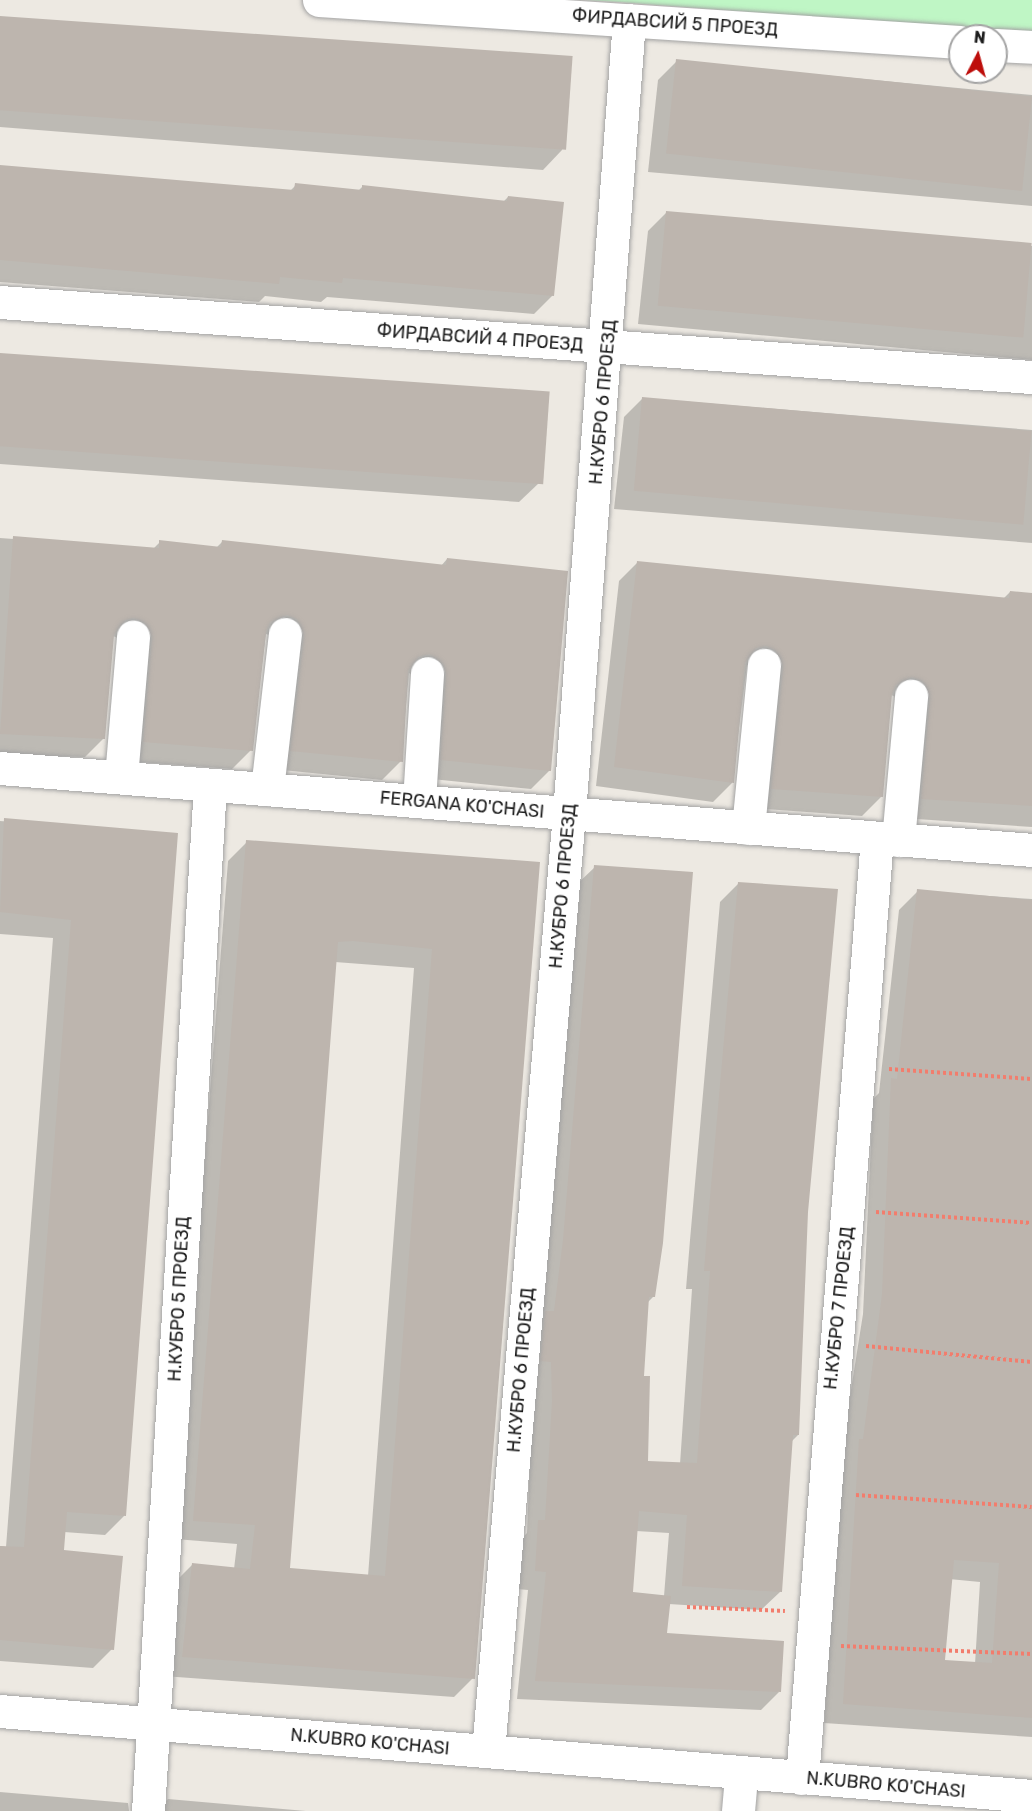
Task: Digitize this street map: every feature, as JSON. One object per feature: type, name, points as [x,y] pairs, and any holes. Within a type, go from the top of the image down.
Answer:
[{"type":"street","name":"ФИРДАВСИЙ 5 ПРОЕЗД","points":[[319,0],[948,41]]},
{"type":"street","name":"Н.КУБРО 6 ПРОЕЗД","points":[[488,1751],[607,347],[629,20]]},
{"type":"street","points":[[1008,46],[1032,47]]},
{"type":"street","name":"ФИРДАВСИЙ 4 ПРОЕЗД","points":[[0,302],[1032,377]]},
{"type":"street","points":[[267,789],[285,634]]},
{"type":"street","points":[[121,777],[133,637]]},
{"type":"street","points":[[748,828],[764,665]]},
{"type":"street","points":[[418,801],[427,673]]},
{"type":"street","name":"Н.КУБРО 7 ПРОЕЗД","points":[[802,1778],[814,1644],[822,1492],[849,1210],[857,1067],[887,839],[911,696]]},
{"type":"street","name":"FERGANA KO'CHASI","points":[[0,768],[121,777],[210,787],[267,789],[1032,850]]},
{"type":"street","name":"Н.КУБРО 5 ПРОЕЗД","points":[[148,1811],[210,787]]},
{"type":"street","name":"N.KUBRO KO'CHASI","points":[[0,1712],[1032,1796]]},
{"type":"street","points":[[738,1811],[741,1773]]},
{"type":"path","points":[[857,1067],[1032,1079]]},
{"type":"path","points":[[849,1210],[1032,1223]]},
{"type":"path","points":[[835,1343],[1032,1362]]},
{"type":"path","points":[[822,1492],[1032,1507]]},
{"type":"path","points":[[687,1607],[815,1612]]},
{"type":"path","points":[[814,1644],[1032,1654]]},
{"type":"green space","points":[[585,0],[1032,0],[1032,34],[1008,32],[1008,24],[948,24],[948,27]]},
{"type":"building","points":[[0,16],[573,56],[566,150],[0,110]]},
{"type":"building","points":[[676,59],[1032,96],[1022,191],[666,153]]},
{"type":"building","points":[[0,165],[294,190],[295,183],[362,190],[362,185],[507,201],[508,196],[564,202],[554,296],[343,278],[342,283],[280,277],[279,284],[0,260]]},
{"type":"building","points":[[666,211],[1032,243],[1023,338],[658,306]]},
{"type":"building","points":[[0,353],[550,391],[543,484],[0,446]]},
{"type":"building","points":[[642,397],[1032,431],[1023,525],[634,491]]},
{"type":"building","points":[[13,536],[159,548],[159,540],[221,547],[222,540],[446,565],[447,558],[568,571],[551,771],[440,760],[446,674],[443,664],[429,654],[418,657],[408,671],[403,762],[290,751],[304,636],[297,619],[287,615],[270,622],[266,632],[253,751],[143,742],[152,638],[144,622],[134,618],[125,620],[114,635],[105,739],[0,734]]},
{"type":"building","points":[[637,561],[1009,598],[1010,591],[1032,593],[1032,806],[921,799],[930,697],[922,681],[912,677],[896,685],[892,694],[883,797],[771,789],[783,666],[775,650],[766,646],[756,648],[745,663],[734,783],[614,767]]},
{"type":"building","points":[[4,818],[178,833],[126,1516],[67,1512],[64,1550],[123,1556],[114,1650],[0,1640],[0,1546],[24,1547],[71,920],[0,912]]},
{"type":"building","points":[[246,840],[540,862],[475,1679],[182,1657],[192,1563],[250,1569],[255,1525],[193,1521]],"holes":[[[353,941],[432,949],[385,1576],[290,1568],[338,942]]]},
{"type":"building","points":[[594,865],[693,872],[663,1243],[655,1297],[649,1297],[644,1376],[650,1376],[648,1461],[697,1463],[710,1271],[704,1271],[738,882],[838,889],[808,1212],[799,1435],[793,1435],[782,1592],[682,1586],[687,1515],[639,1511],[633,1592],[671,1596],[667,1633],[784,1641],[781,1692],[535,1681],[546,1572],[535,1571],[538,1520],[545,1520],[552,1401],[551,1362],[540,1361],[545,1311],[554,1311],[563,1240]]},
{"type":"building","points":[[917,889],[1032,900],[1032,1718],[843,1704],[859,1439],[863,1439],[882,1294],[891,1078],[897,1079]],"holes":[[[954,1560],[999,1563],[992,1663],[945,1660]]]}]
